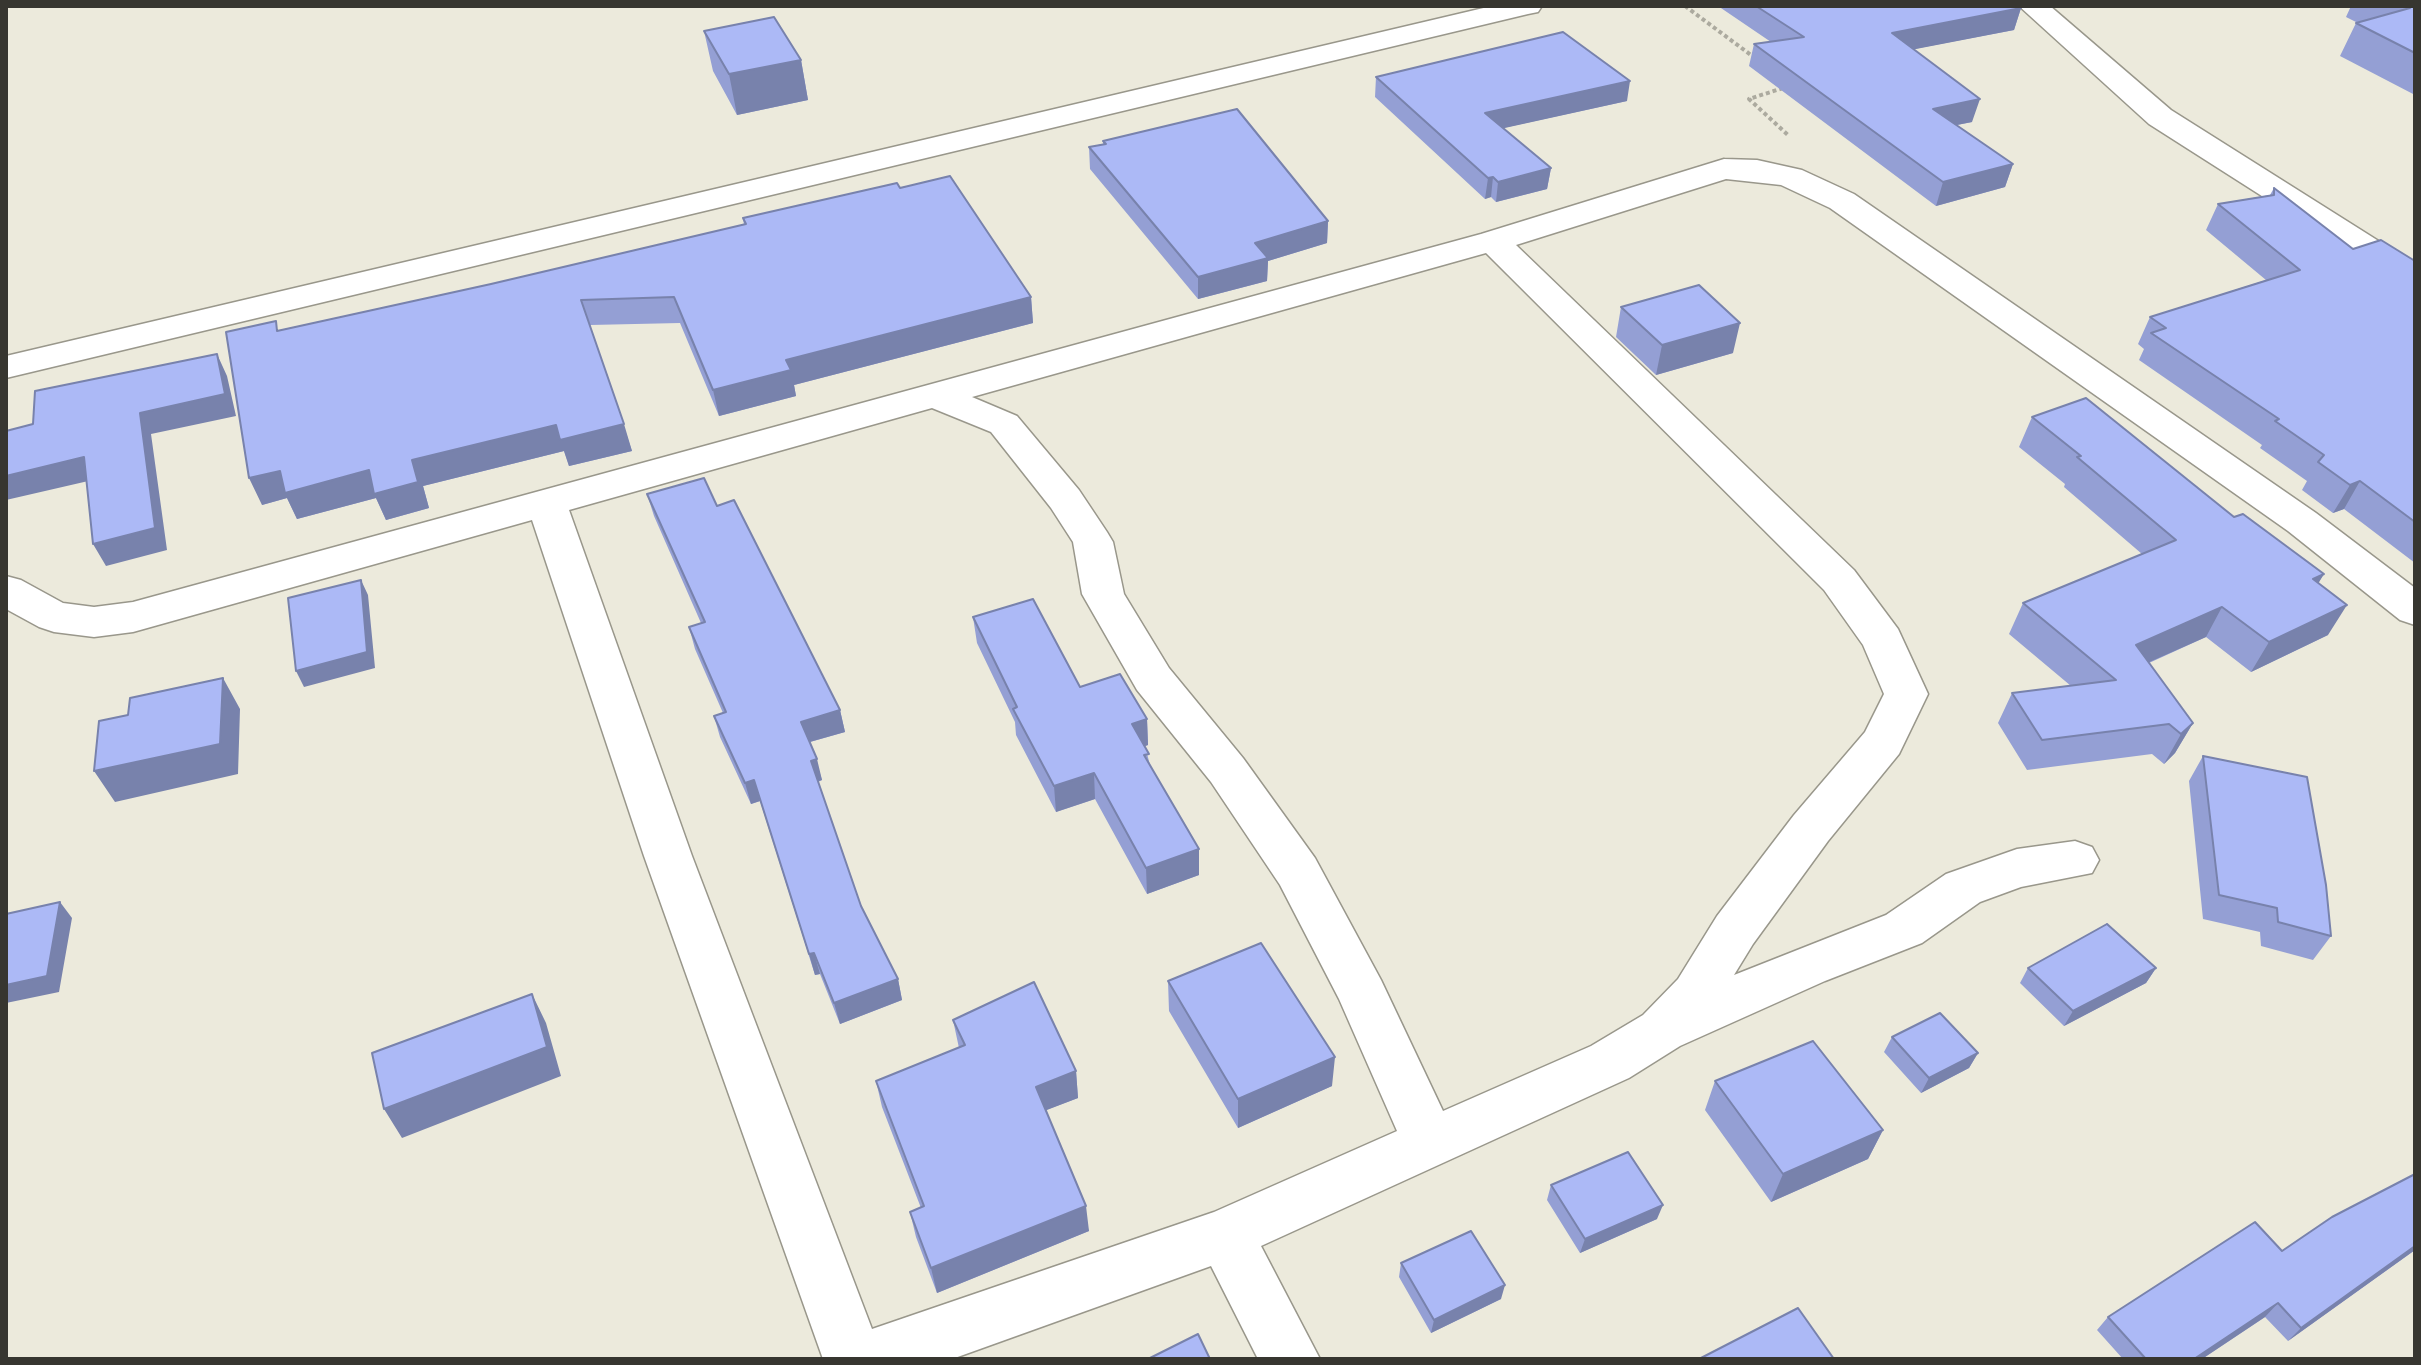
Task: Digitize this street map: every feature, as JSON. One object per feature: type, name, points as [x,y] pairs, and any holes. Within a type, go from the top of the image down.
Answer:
[{"type":"street","points":[[6,367],[1528,6]]},
{"type":"street","points":[[2033,6],[2160,117],[2415,279]]},
{"type":"street","points":[[6,590],[54,617],[94,622],[133,617],[1493,241],[1724,169],[1757,170],[1791,177],[1842,201],[2302,522],[2415,610]]},
{"type":"street","points":[[1493,241],[1839,580],[1883,640],[1906,694],[1883,742],[1811,828],[1735,930],[1696,994],[1661,1031]]},
{"type":"street","points":[[933,395],[1004,424],[1065,499],[1093,542],[1103,594],[1153,679],[1227,770],[1298,872],[1363,995],[1430,1143]]},
{"type":"street","points":[[546,502],[668,856],[853,1359]]},
{"type":"street","points":[[870,1359],[1225,1235],[1610,1062],[1661,1031],[1807,966],[1904,929],[1963,888],[2017,868],[2075,860]]},
{"type":"street","points":[[1225,1235],[1290,1359]]},
{"type":"path","points":[[1685,6],[1756,59]]},
{"type":"path","points":[[1779,77],[1791,86],[1749,99],[1799,144],[1791,177]]},
{"type":"building","points":[[1756,6],[2018,6],[2021,8],[1892,33],[1980,99],[1933,109],[2013,164],[1943,182],[1754,44],[1804,37]]},
{"type":"building","points":[[2405,6],[2415,6],[2415,53],[2356,23],[2410,8]]},
{"type":"building","points":[[774,17],[801,60],[729,74],[704,31]]},
{"type":"building","points":[[1563,32],[1630,81],[1485,113],[1551,168],[1498,182],[1493,177],[1488,178],[1376,77]]},
{"type":"building","points":[[1237,109],[1328,221],[1255,243],[1268,258],[1198,277],[1089,147]]},
{"type":"building","points":[[950,176],[1031,297],[786,360],[791,370],[713,390],[674,297],[581,300],[624,424],[560,440],[556,425],[412,460],[418,482],[374,494],[369,470],[285,493],[280,471],[249,478],[226,332],[276,321],[277,331],[746,224],[743,218],[897,183],[900,188]]},
{"type":"building","points":[[2274,188],[2353,249],[2381,240],[2415,261],[2415,522],[2360,481],[2350,485],[2318,462],[2324,455],[2275,421],[2279,419],[2151,333],[2166,328],[2150,317],[2300,270],[2218,204],[2274,195]]},
{"type":"building","points":[[1699,285],[1740,323],[1662,345],[1621,307]]},
{"type":"building","points":[[217,354],[225,394],[140,413],[155,528],[93,544],[84,457],[6,476],[6,431],[33,424],[35,391]]},
{"type":"building","points":[[2086,398],[2234,517],[2243,514],[2324,574],[2313,579],[2347,605],[2269,642],[2222,607],[2136,645],[2193,723],[2181,734],[2169,724],[2042,740],[2012,693],[2116,680],[2023,603],[2176,540],[2032,417]]},
{"type":"building","points":[[704,478],[717,506],[734,500],[840,710],[801,722],[817,759],[811,761],[861,906],[898,979],[834,1003],[814,953],[809,954],[754,780],[745,783],[714,716],[726,712],[689,627],[705,622],[647,494]]},
{"type":"building","points":[[361,580],[367,652],[296,671],[288,598]]},
{"type":"building","points":[[1033,599],[1080,687],[1120,674],[1147,719],[1132,724],[1149,754],[1144,755],[1199,849],[1146,868],[1094,773],[1054,786],[1013,709],[1017,707],[973,617]]},
{"type":"building","points":[[223,678],[220,744],[94,771],[99,721],[128,715],[130,698]]},
{"type":"building","points":[[2203,756],[2307,777],[2326,885],[2331,936],[2278,922],[2277,908],[2219,895]]},
{"type":"building","points":[[60,902],[47,976],[6,985],[6,914]]},
{"type":"building","points":[[2107,924],[2156,968],[2073,1011],[2028,968]]},
{"type":"building","points":[[1261,943],[1335,1057],[1238,1099],[1168,981]]},
{"type":"building","points":[[1034,982],[1076,1071],[1036,1087],[1086,1206],[931,1268],[910,1212],[924,1206],[876,1081],[965,1045],[953,1020]]},
{"type":"building","points":[[532,994],[547,1047],[384,1109],[372,1053]]},
{"type":"building","points":[[1940,1013],[1978,1053],[1929,1078],[1892,1037]]},
{"type":"building","points":[[1813,1041],[1883,1130],[1783,1174],[1715,1081]]},
{"type":"building","points":[[1628,1152],[1663,1205],[1585,1239],[1551,1185]]},
{"type":"building","points":[[2415,1174],[2415,1246],[2301,1328],[2278,1303],[2194,1359],[2146,1359],[2108,1317],[2255,1222],[2282,1251],[2332,1217]]},
{"type":"building","points":[[1471,1231],[1505,1285],[1434,1320],[1401,1263]]},
{"type":"building","points":[[1798,1308],[1834,1359],[1699,1359]]},
{"type":"building","points":[[1198,1334],[1210,1359],[1148,1359]]}]
